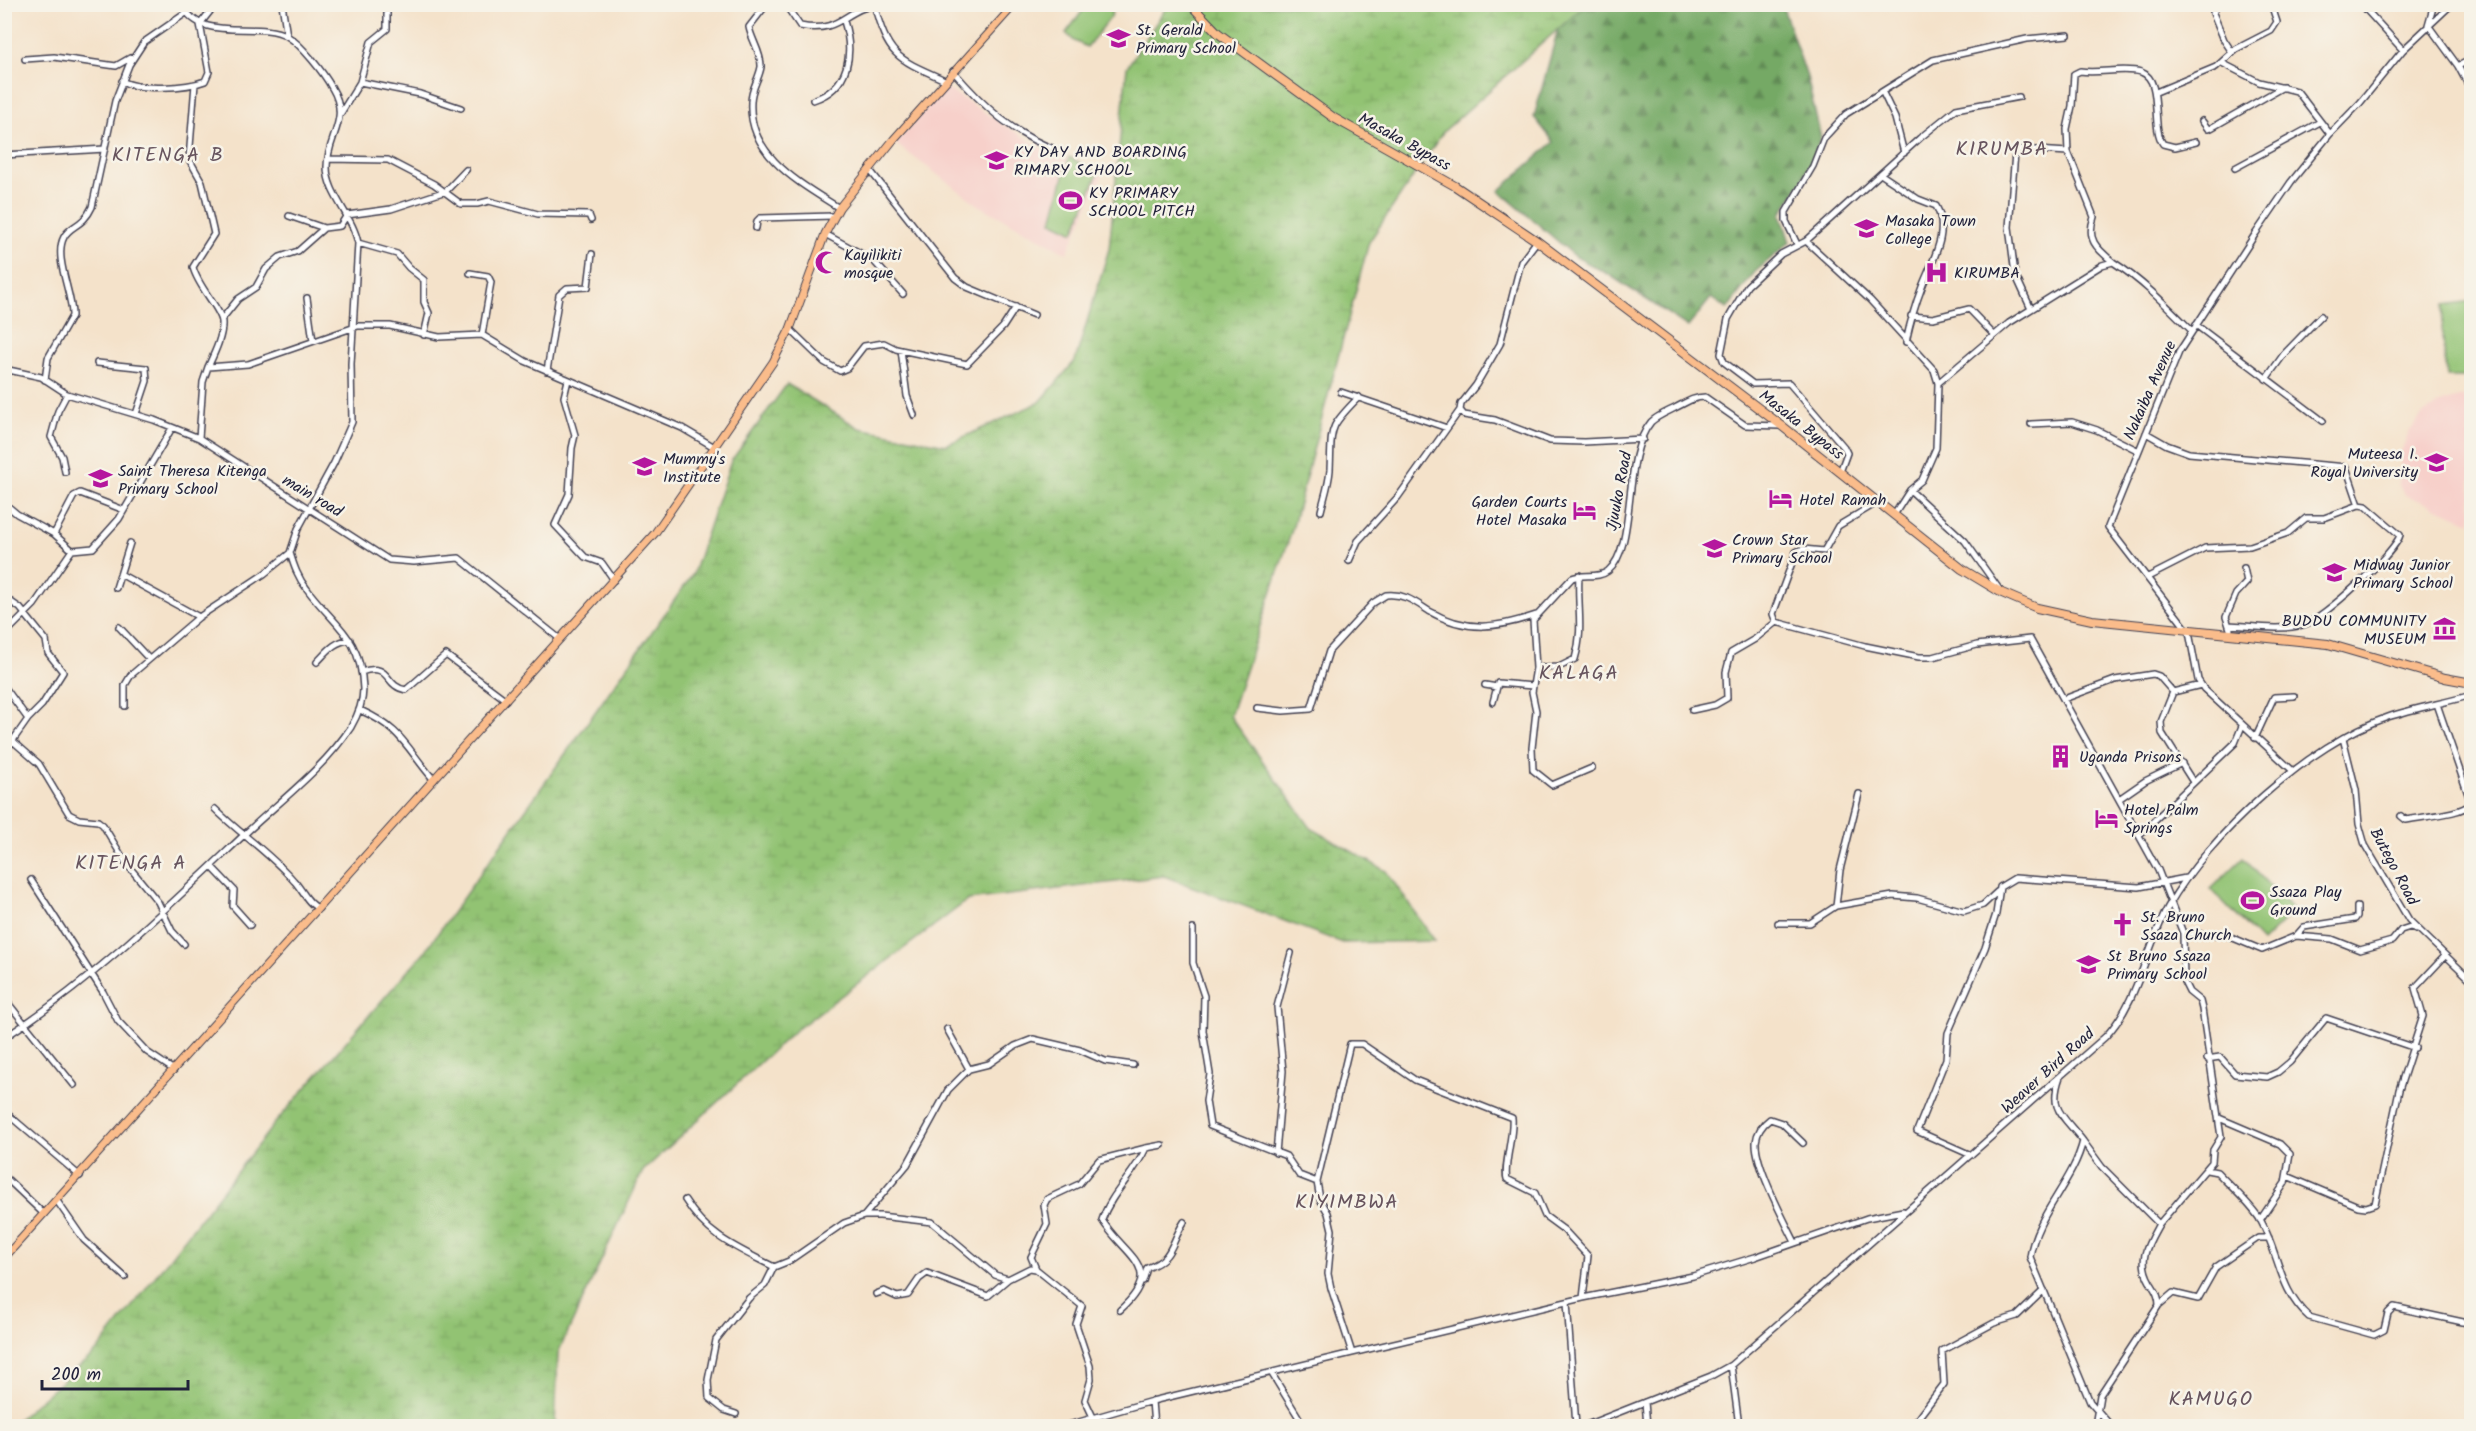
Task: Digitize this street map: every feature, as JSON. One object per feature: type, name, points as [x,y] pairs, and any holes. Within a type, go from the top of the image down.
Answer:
[{"type":"highway","name":"Masaka Bypass","points":[[1190,4],[1218,33],[1326,113],[1455,186],[1537,241],[1782,426],[1962,569],[2002,593],[2059,614],[2125,625],[2189,632],[2231,629],[2328,644],[2445,678],[2472,683]]},
{"type":"main road","points":[[5,1255],[80,1176],[655,533],[767,372],[790,329],[833,216],[868,169],[1013,5]]},
{"type":"street","points":[[182,4],[186,12],[200,24],[287,36]]},
{"type":"street","points":[[122,81],[134,86],[183,87],[205,81],[208,76],[200,24],[216,4]]},
{"type":"street","points":[[282,4],[287,36],[324,75],[338,100],[341,112]]},
{"type":"street","points":[[125,706],[125,685],[131,675],[199,617],[264,574],[290,553],[298,529],[346,439],[352,422],[353,329],[358,243],[347,215],[330,183],[328,159],[341,112],[360,82],[371,42],[387,28],[387,4]]},
{"type":"street","points":[[767,4],[749,27],[760,61],[751,102],[758,138],[773,160],[785,172],[839,208]]},
{"type":"street","points":[[785,4],[798,23],[804,26],[825,27],[843,21],[861,9],[874,5],[881,31],[894,53],[902,61],[945,80]]},
{"type":"street","points":[[2218,4],[2213,13],[2224,40],[2232,52]]},
{"type":"street","points":[[2156,92],[2222,63],[2232,52],[2275,27],[2277,22],[2271,4]]},
{"type":"street","points":[[2361,4],[2403,50]]},
{"type":"street","points":[[2434,4],[2428,25],[2458,66],[2472,92]]},
{"type":"street","name":"Nakaiba Avenue","points":[[2201,685],[2189,632],[2108,527],[2137,450],[2179,351],[2192,331],[2291,182],[2403,50],[2452,4]]},
{"type":"street","points":[[25,58],[54,57],[116,66],[123,64],[144,42],[186,12]]},
{"type":"street","points":[[813,100],[826,94],[845,72],[850,44],[843,21]]},
{"type":"street","points":[[1797,244],[1786,221],[1786,212],[1813,166],[1824,138],[1846,114],[1939,58],[2027,39],[2068,35]]},
{"type":"street","points":[[45,380],[48,358],[72,316],[66,287],[62,244],[69,231],[86,219],[92,207],[115,101],[134,54]]},
{"type":"street","points":[[2458,66],[2472,58]]},
{"type":"street","points":[[2222,63],[2259,82],[2284,86],[2297,91],[2330,134]]},
{"type":"street","points":[[953,71],[989,110],[1011,128],[1035,142],[1057,150]]},
{"type":"street","points":[[2192,331],[2158,297],[2105,255],[2091,237],[2089,227],[2094,217],[2068,152],[2067,122],[2072,106],[2073,77],[2076,72],[2140,72],[2149,79],[2156,92],[2158,134],[2163,144],[2175,147],[2196,142]]},
{"type":"street","points":[[360,82],[420,94],[461,108]]},
{"type":"street","points":[[195,84],[189,159],[202,182],[214,234],[193,267],[204,292],[222,319]]},
{"type":"street","points":[[2202,121],[2208,129],[2211,128],[2284,86]]},
{"type":"street","points":[[1884,93],[1895,118],[1904,153]]},
{"type":"street","points":[[1840,472],[1847,453],[1844,447],[1789,383],[1773,381],[1753,384],[1722,358],[1728,319],[1747,286],[1761,271],[1797,244],[1806,241],[1904,153],[1960,107],[2019,98]]},
{"type":"street","points":[[2235,168],[2320,122]]},
{"type":"street","points":[[4,155],[105,149]]},
{"type":"street","points":[[2031,309],[2015,274],[2008,227],[2015,153],[2020,149],[2068,152]]},
{"type":"street","points":[[328,159],[388,160],[461,204],[489,201],[538,214],[582,213],[589,215],[591,220]]},
{"type":"street","points":[[868,169],[950,273],[967,286],[1034,315]]},
{"type":"street","points":[[289,216],[324,228],[340,226],[347,215],[390,209],[450,189],[466,170]]},
{"type":"street","points":[[1882,175],[1918,199],[1936,206],[1940,217],[1937,253],[1911,316],[1906,342]]},
{"type":"street","points":[[756,228],[760,218],[833,216]]},
{"type":"street","points":[[200,438],[202,382],[218,344],[222,319],[238,299],[256,287],[266,269],[280,257],[298,251],[324,228]]},
{"type":"street","points":[[825,234],[873,260],[903,294]]},
{"type":"street","points":[[1349,561],[1358,541],[1398,497],[1476,385],[1500,344],[1521,262],[1537,241]]},
{"type":"street","points":[[1806,241],[1870,300],[1934,370],[1938,383],[1938,438],[1919,484],[1917,497]]},
{"type":"street","points":[[358,243],[397,254],[424,280],[424,302],[429,313],[424,335]]},
{"type":"street","points":[[547,371],[560,295],[567,288],[588,287],[592,254]]},
{"type":"street","points":[[2102,265],[2105,255]]},
{"type":"street","points":[[1938,383],[1994,335],[2031,309],[2102,265],[2113,262]]},
{"type":"street","points":[[470,273],[490,278],[491,294],[482,335]]},
{"type":"street","points":[[307,298],[313,341]]},
{"type":"street","points":[[790,329],[824,362],[840,371],[847,369],[867,345],[884,343],[901,350],[967,364],[1003,327],[1016,308]]},
{"type":"street","points":[[1911,316],[1933,318],[1969,309],[1994,335]]},
{"type":"street","points":[[2266,379],[2284,354],[2321,316]]},
{"type":"street","points":[[2196,325],[2323,421]]},
{"type":"street","points":[[208,368],[248,364],[353,329],[390,326],[439,337],[482,335],[547,371],[682,428],[716,448]]},
{"type":"street","points":[[901,350],[908,396],[914,415]]},
{"type":"street","points":[[97,363],[146,368],[147,381],[136,414]]},
{"type":"street","name":"main road","points":[[4,369],[45,380],[67,394],[136,414],[200,438],[266,483],[310,508],[389,560],[414,562],[459,558],[560,639]]},
{"type":"street","points":[[1934,370],[1949,373]]},
{"type":"street","points":[[568,380],[564,397],[575,435],[569,494],[555,525],[585,557],[602,563],[614,580]]},
{"type":"street","points":[[1341,392],[1447,428]]},
{"type":"street","points":[[65,472],[62,457],[51,437],[58,411],[67,394]]},
{"type":"street","points":[[1321,511],[1330,472],[1329,447],[1333,427],[1345,408],[1359,397]]},
{"type":"street","name":"Jjuuko Road","points":[[1536,615],[1572,578],[1579,575],[1600,575],[1615,562],[1622,546],[1631,484],[1643,439],[1657,417],[1699,397],[1711,399],[1745,425],[1782,426]]},
{"type":"street","points":[[1460,410],[1464,415],[1495,420],[1550,441],[1643,439]]},
{"type":"street","points":[[2031,424],[2072,422],[2097,430],[2137,450]]},
{"type":"street","points":[[4,504],[17,514],[54,534],[72,550],[93,548],[120,519],[172,428]]},
{"type":"street","points":[[2146,433],[2167,445],[2189,453],[2346,467],[2359,505]]},
{"type":"street","points":[[1894,515],[1910,490],[1919,484]]},
{"type":"street","points":[[1910,490],[1965,541],[2002,593]]},
{"type":"street","points":[[54,534],[74,496],[80,493],[124,510]]},
{"type":"street","points":[[1776,622],[1773,614],[1796,552],[1803,549],[1824,551],[1838,526],[1878,502]]},
{"type":"street","points":[[2148,576],[2205,548],[2250,546],[2288,533],[2306,518],[2324,518],[2359,505],[2366,506],[2384,520],[2400,537],[2337,603],[2301,626],[2231,629],[2226,617],[2227,612],[2248,579],[2244,568]]},
{"type":"street","points":[[116,588],[122,575],[130,543]]},
{"type":"street","points":[[4,635],[25,614],[72,550]]},
{"type":"street","points":[[4,1038],[91,975],[164,912],[323,761],[351,726],[360,710],[363,693],[361,672],[350,640],[341,625],[305,588],[290,553]]},
{"type":"street","points":[[122,575],[199,617]]},
{"type":"street","points":[[1536,668],[1559,667],[1575,659],[1582,634],[1577,608],[1579,575]]},
{"type":"street","points":[[1257,708],[1283,711],[1311,709],[1329,651],[1373,603],[1386,595],[1394,594],[1411,599],[1441,617],[1486,628],[1503,626],[1536,615]]},
{"type":"street","points":[[4,597],[25,614],[46,640],[51,657],[63,669],[42,705],[28,719],[14,742],[4,753]]},
{"type":"street","points":[[1536,615],[1533,626],[1536,668],[1533,686],[1536,711],[1532,754],[1533,770],[1552,785],[1592,768]]},
{"type":"street","points":[[1776,622],[1865,646],[1919,657],[1939,656],[1977,645],[2030,639],[2064,699],[2139,835],[2172,901],[2183,933],[2184,982],[2190,992],[2200,1001],[2207,1059],[2219,1118],[2220,1141],[2213,1150],[2212,1162],[2159,1224],[2147,1245],[2143,1263],[2145,1272],[2158,1296],[2159,1305]]},
{"type":"street","points":[[1692,710],[1715,705],[1727,698],[1726,672],[1731,653],[1755,639],[1776,622]]},
{"type":"street","points":[[119,627],[149,659]]},
{"type":"street","points":[[317,662],[326,651],[341,640],[350,640]]},
{"type":"street","points":[[361,672],[373,668],[381,670],[401,689],[406,690],[446,655],[506,700]]},
{"type":"street","points":[[2064,699],[2115,680],[2153,674],[2158,676],[2173,692]]},
{"type":"street","points":[[1493,702],[1498,683],[1533,686]]},
{"type":"street","points":[[1485,685],[1497,687]]},
{"type":"street","points":[[2173,692],[2201,685],[2254,738],[2293,771]]},
{"type":"street","points":[[4,686],[28,719]]},
{"type":"street","points":[[2173,692],[2161,728],[2193,782]]},
{"type":"street","points":[[2254,738],[2262,727],[2272,699],[2277,695],[2294,696]]},
{"type":"street","name":"Weaver Bird Road","points":[[1584,1426],[1731,1365],[2113,1028],[2172,901],[2187,878],[2214,843],[2308,758],[2387,717],[2472,695]]},
{"type":"street","points":[[2400,816],[2406,820],[2451,813],[2465,808],[2471,802],[2438,704]]},
{"type":"street","points":[[360,710],[385,724],[404,739],[434,780]]},
{"type":"street","points":[[2139,835],[2235,743],[2242,726]]},
{"type":"street","name":"Butego Road","points":[[2343,738],[2356,790],[2361,836],[2380,874],[2418,929],[2472,981]]},
{"type":"street","points":[[14,742],[39,764],[69,814],[79,819],[98,821],[103,825],[121,856],[164,912],[172,931],[184,944]]},
{"type":"street","points":[[2119,799],[2145,781],[2182,763]]},
{"type":"street","points":[[1836,906],[1840,870],[1859,794]]},
{"type":"street","points":[[214,809],[246,834],[295,881],[311,904],[319,908]]},
{"type":"street","points":[[212,867],[234,890],[233,906],[250,924]]},
{"type":"street","points":[[1778,923],[1810,923],[1836,906],[1893,896],[1917,898],[1964,911],[1983,905],[2004,884],[2015,878],[2089,881],[2130,886],[2187,878]]},
{"type":"street","points":[[31,880],[121,1025],[147,1052],[174,1070]]},
{"type":"street","points":[[1971,1155],[1917,1131],[1946,1059],[1948,1032],[1986,948],[1996,914],[1998,891]]},
{"type":"street","points":[[2296,936],[2304,927],[2355,919],[2357,907]]},
{"type":"street","points":[[2183,933],[2226,935],[2259,950],[2296,936],[2332,939],[2356,950],[2392,941],[2401,930],[2410,927],[2418,929]]},
{"type":"street","points":[[1193,929],[1193,963],[1204,996],[1203,1030],[1210,1074],[1206,1101],[1210,1126],[1290,1160],[1299,1175],[1317,1182]]},
{"type":"street","points":[[1276,1153],[1283,1071],[1277,1007],[1291,953]]},
{"type":"street","points":[[2287,1176],[2358,1206],[2366,1207],[2375,1204],[2399,1090],[2415,1048],[2423,1016],[2416,985],[2445,956]]},
{"type":"street","points":[[4,998],[74,1085]]},
{"type":"street","points":[[2207,1059],[2220,1057],[2235,1074],[2266,1077],[2290,1062],[2326,1018],[2415,1048]]},
{"type":"street","points":[[947,1029],[969,1069]]},
{"type":"street","points":[[864,1216],[907,1165],[948,1090],[969,1069],[989,1064],[1015,1046],[1033,1039],[1080,1050],[1105,1061],[1133,1065]]},
{"type":"street","points":[[1352,1353],[1330,1288],[1328,1274],[1332,1230],[1328,1213],[1320,1199],[1317,1182],[1350,1044],[1362,1044],[1415,1080],[1512,1118],[1507,1179],[1535,1193],[1545,1216],[1564,1230],[1587,1253],[1589,1260],[1583,1298]]},
{"type":"street","points":[[2061,1075],[2053,1098],[2056,1106],[2102,1167],[2159,1224]]},
{"type":"street","points":[[4,1111],[80,1176]]},
{"type":"street","points":[[2219,1118],[2287,1149],[2291,1159],[2287,1176],[2260,1220]]},
{"type":"street","points":[[1795,1242],[1776,1202],[1756,1143],[1760,1129],[1770,1119],[1782,1123],[1803,1143]]},
{"type":"street","points":[[2083,1141],[2075,1166],[2032,1246],[2032,1264],[2090,1402],[2111,1426]]},
{"type":"street","points":[[1093,1417],[1085,1400],[1091,1379],[1089,1366],[1076,1324],[1082,1306],[1036,1269],[1031,1257],[1047,1224],[1044,1205],[1047,1199],[1075,1186],[1099,1160],[1162,1145]]},
{"type":"street","points":[[1142,1283],[1139,1263],[1102,1220],[1113,1196],[1140,1162],[1146,1148]]},
{"type":"street","points":[[2212,1162],[2217,1172],[2260,1220],[2269,1238],[2284,1283],[2305,1314],[2314,1320],[2377,1335],[2384,1330],[2390,1310],[2399,1307],[2445,1320],[2472,1324]]},
{"type":"street","points":[[2207,1170],[2217,1172]]},
{"type":"street","points":[[4,1176],[44,1214]]},
{"type":"street","points":[[685,1200],[697,1220],[723,1241],[774,1267]]},
{"type":"street","points":[[57,1201],[84,1240],[125,1277]]},
{"type":"street","points":[[1065,1426],[1152,1401],[1583,1298],[1693,1275],[1867,1218],[1905,1211]]},
{"type":"street","points":[[736,1414],[724,1410],[709,1398],[708,1380],[717,1340],[749,1298],[765,1285],[774,1267],[789,1261],[844,1223],[864,1216],[911,1217],[932,1221],[995,1275],[1008,1279]]},
{"type":"street","points":[[1120,1310],[1134,1297],[1142,1283],[1146,1268],[1162,1263],[1170,1252],[1184,1222]]},
{"type":"street","points":[[2095,1426],[2100,1395],[2159,1305],[2173,1293],[2199,1299],[2213,1270],[2258,1238],[2264,1227]]},
{"type":"street","points":[[2258,1238],[2269,1238]]},
{"type":"street","points":[[876,1294],[884,1291],[897,1297],[908,1295],[919,1279],[927,1273],[988,1296],[1008,1279],[1030,1268],[1036,1269]]},
{"type":"street","points":[[1912,1426],[1944,1384],[1942,1351],[1994,1323],[2017,1316],[2044,1290]]},
{"type":"street","points":[[1567,1302],[1576,1426]]},
{"type":"street","points":[[1731,1365],[1739,1426]]},
{"type":"street","points":[[1272,1374],[1304,1426]]},
{"type":"street","points":[[1152,1401],[1154,1426]]},
{"type":"street","points":[[1645,1402],[1647,1426]]},
{"type":"shaded area","name":"KY DAY AND BOARDING RIMARY SCHOOL","points":[[944,87],[1043,149],[1104,172],[1067,253],[980,206],[896,144]]},
{"type":"shaded area","name":"Muteesa I. Royal University","points":[[2462,397],[2471,398],[2471,522],[2406,495],[2398,484],[2401,453],[2409,432],[2423,414],[2440,404]]},
{"type":"green space","points":[[1087,5],[1114,5],[1111,17],[1087,47],[1074,41],[1066,33]]},
{"type":"green space","points":[[1168,5],[1585,5],[1443,132],[1369,242],[1291,533],[1230,716],[1311,828],[1386,871],[1435,941],[1343,943],[1164,876],[968,900],[792,1033],[643,1171],[558,1353],[555,1426],[10,1426],[97,1351],[275,1123],[426,950],[693,574],[731,461],[787,384],[859,428],[946,445],[1040,402],[1075,361],[1109,249],[1127,67]]},
{"type":"green space","points":[[1585,5],[1782,5],[1807,77],[1821,138],[1806,174],[1781,214],[1790,242],[1755,272],[1727,309],[1711,298],[1688,327],[1608,274],[1576,257],[1499,191],[1554,142],[1534,117],[1558,29]]},
{"type":"green space","name":"KY PRIMARY SCHOOL PITCH","points":[[1069,157],[1098,173],[1074,232],[1052,221]]},
{"type":"green space","points":[[2471,301],[2471,377],[2447,377],[2442,328],[2445,305]]},
{"type":"green space","name":"Ssaza Play Ground","points":[[2243,858],[2294,911],[2262,942],[2211,889]]},
{"type":"place","name":"St. Gerald Primary School","points":[[1118,38]]},
{"type":"place","name":"KY DAY AND BOARDING RIMARY SCHOOL","points":[[996,160]]},
{"type":"place","name":"KY PRIMARY SCHOOL PITCH","points":[[1071,201]]},
{"type":"place","name":"Masaka Town College","points":[[1867,229]]},
{"type":"place","name":"Kayilikiti mosque","points":[[826,263]]},
{"type":"place","name":"KIRUMBA","points":[[1936,272]]},
{"type":"place","name":"Muteesa I. Royal University","points":[[2436,462]]},
{"type":"place","name":"Mummy's Institute","points":[[645,467]]},
{"type":"place","name":"Saint Theresa Kitenga Primary School","points":[[100,479]]},
{"type":"place","name":"Hotel Ramah","points":[[1781,499]]},
{"type":"place","name":"Garden Courts Hotel Masaka","points":[[1585,510]]},
{"type":"place","name":"Crown Star Primary School","points":[[1714,548]]},
{"type":"place","name":"Midway Junior Primary School","points":[[2335,573]]},
{"type":"place","name":"BUDDU COMMUNITY MUSEUM","points":[[2444,629]]},
{"type":"place","name":"Uganda Prisons","points":[[2061,756]]},
{"type":"place","name":"Hotel Palm Springs","points":[[2106,818]]},
{"type":"place","name":"Ssaza Play Ground","points":[[2252,900]]},
{"type":"place","name":"St. Bruno Ssaza Church","points":[[2123,925]]},
{"type":"place","name":"St Bruno Ssaza Primary School","points":[[2089,964]]},
{"type":"district","name":"KIRUMBA","points":[[2002,148]]},
{"type":"district","name":"KITENGA B","points":[[168,154]]},
{"type":"district","name":"KALAGA","points":[[1579,672]]},
{"type":"district","name":"KITENGA A","points":[[131,862]]},
{"type":"district","name":"KIYIMBWA","points":[[1347,1201]]},
{"type":"district","name":"KAMUGO","points":[[2211,1398]]}]
